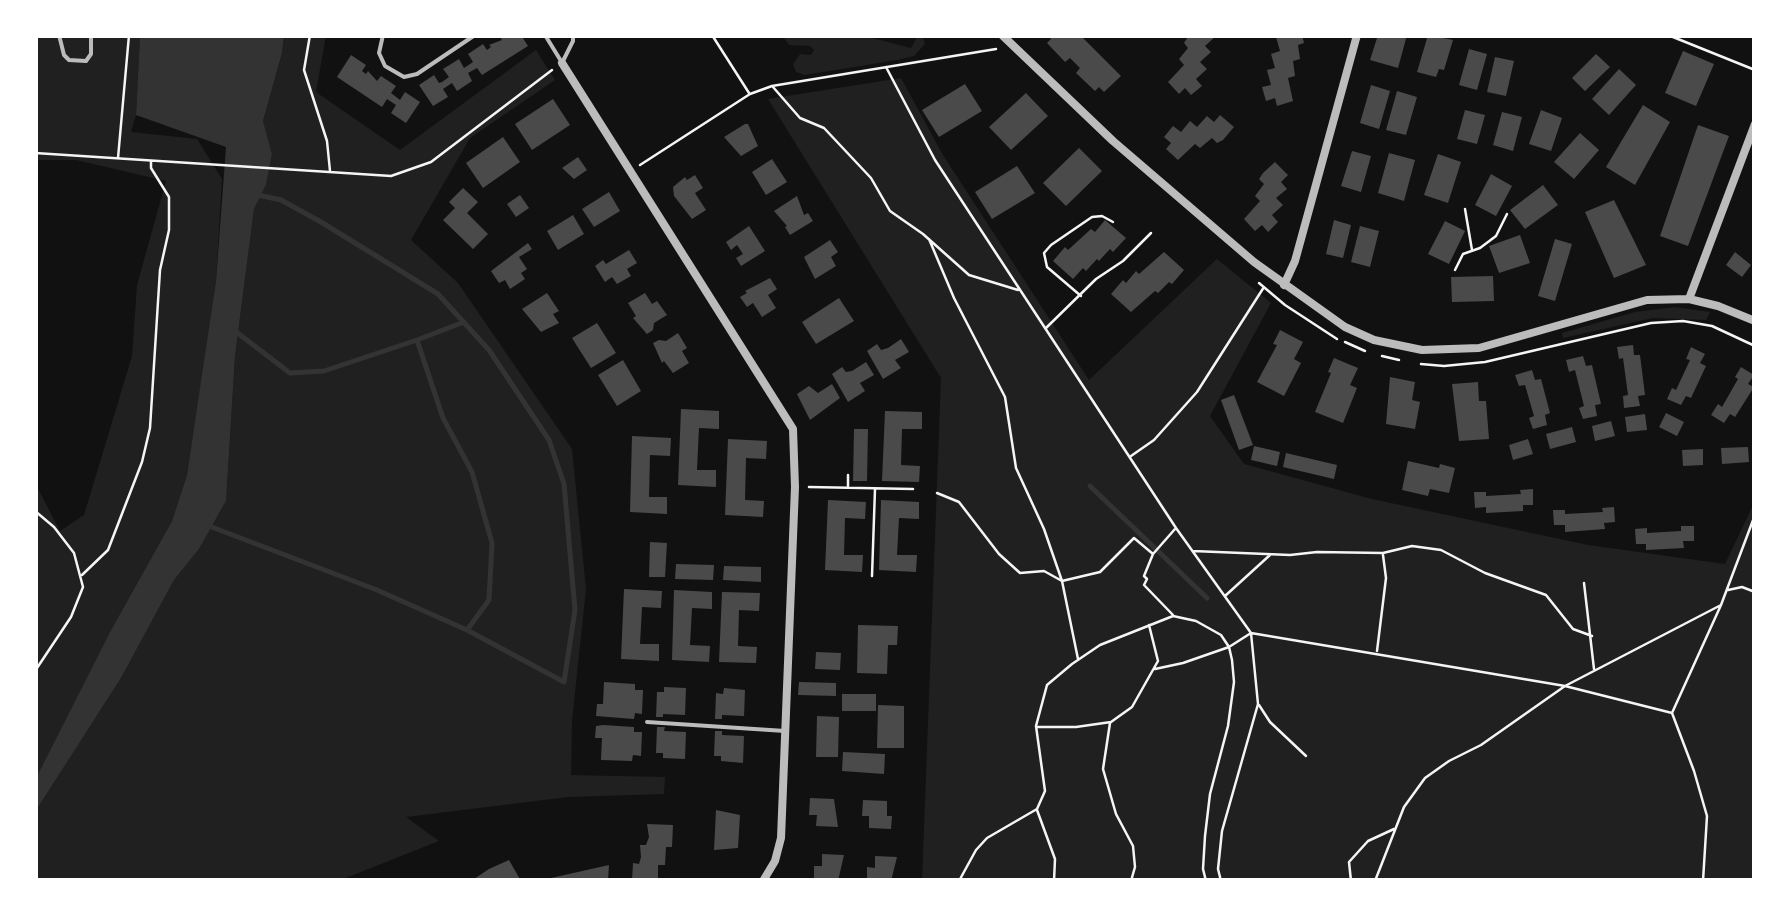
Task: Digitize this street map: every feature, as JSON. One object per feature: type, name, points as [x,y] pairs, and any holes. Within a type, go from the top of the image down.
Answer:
[{"type":"street","points":[[1002,35],[1113,141],[1284,285],[1344,327],[1374,340],[1442,351],[1479,348],[1648,300],[1689,299],[1755,321]]},
{"type":"street","points":[[1284,285],[1295,261],[1357,35]]},
{"type":"street","points":[[558,66],[787,415],[796,443],[781,838],[762,881]]},
{"type":"street","points":[[1689,299],[1755,124]]},
{"type":"lane","points":[[59,35],[69,60],[86,61],[91,54],[91,35]]},
{"type":"lane","points":[[383,35],[379,53],[385,66],[404,78],[417,74],[475,35]]},
{"type":"lane","points":[[545,35],[558,66]]},
{"type":"lane","points":[[558,66],[574,41],[573,35]]},
{"type":"lane","points":[[647,722],[785,731]]},
{"type":"path","points":[[118,159],[129,35]]},
{"type":"path","points":[[310,35],[304,70],[327,142],[330,172]]},
{"type":"path","points":[[712,35],[750,94]]},
{"type":"path","points":[[1668,35],[1755,70]]},
{"type":"path","points":[[629,172],[750,94],[772,86],[1000,48]]},
{"type":"path","points":[[35,152],[391,176],[431,162],[558,66],[561,77]]},
{"type":"path","points":[[886,68],[935,160],[1176,528],[1251,632],[1258,704],[1222,831],[1218,869],[1221,881]]},
{"type":"path","points":[[772,86],[800,118],[824,128],[871,178],[890,211],[930,239],[969,276],[1021,291]]},
{"type":"path","points":[[82,575],[108,550],[142,462],[150,428],[160,270],[169,230],[169,197],[151,168],[154,160]]},
{"type":"path","points":[[1465,209],[1472,251]]},
{"type":"path","points":[[1455,270],[1463,254],[1496,236],[1507,214]]},
{"type":"path","points":[[1081,296],[1047,267],[1044,254],[1092,217],[1102,216],[1113,222]]},
{"type":"path","points":[[1046,328],[1096,278],[1122,261],[1151,233]]},
{"type":"path","points":[[930,239],[954,298],[1005,398],[1016,468],[1062,581],[1078,660]]},
{"type":"path","points":[[1249,275],[1336,338],[1360,350],[1404,360]]},
{"type":"path","points":[[1130,457],[1154,440],[1197,392],[1264,287]]},
{"type":"path","points":[[1421,364],[1484,362],[1667,322],[1712,326],[1755,346]]},
{"type":"path","points":[[848,475],[848,488]]},
{"type":"path","points":[[795,487],[913,488]]},
{"type":"path","points":[[872,576],[875,488]]},
{"type":"path","points":[[937,493],[959,502],[998,554],[1020,574],[1044,571],[1062,581],[1100,572],[1134,538],[1153,554]]},
{"type":"path","points":[[35,511],[68,543],[80,562],[82,575],[81,599],[35,671]]},
{"type":"path","points":[[1703,881],[1707,816],[1672,713],[1721,605],[1755,515]]},
{"type":"path","points":[[1176,528],[1153,554],[1144,585],[1174,616],[1208,626],[1221,635],[1229,648],[1234,682],[1228,726],[1210,794],[1203,869],[1206,881]]},
{"type":"path","points":[[1193,551],[1383,553],[1412,546],[1441,550],[1486,574],[1546,595],[1574,629],[1592,636]]},
{"type":"path","points":[[1376,654],[1386,578],[1383,553]]},
{"type":"path","points":[[1225,596],[1271,554]]},
{"type":"path","points":[[1584,582],[1594,671]]},
{"type":"path","points":[[1726,591],[1742,587],[1755,592]]},
{"type":"path","points":[[1375,881],[1404,807],[1425,778],[1481,745],[1565,686],[1721,605]]},
{"type":"path","points":[[959,881],[987,838],[1037,809],[1045,790],[1036,726],[1048,684],[1100,646],[1174,616]]},
{"type":"path","points":[[1036,726],[1064,728],[1110,722],[1132,707],[1158,661],[1149,624]]},
{"type":"path","points":[[1154,669],[1229,648],[1251,632],[1565,686],[1672,713]]},
{"type":"path","points":[[1258,704],[1270,722],[1306,756]]},
{"type":"path","points":[[1110,722],[1103,769],[1116,814],[1133,846],[1132,881]]},
{"type":"path","points":[[1037,809],[1055,858],[1054,881]]},
{"type":"path","points":[[1352,881],[1349,862],[1368,841],[1396,828]]},
{"type":"shaded area","points":[[35,35],[140,35],[136,115],[131,132],[197,139],[222,179],[216,281],[187,475],[172,521],[35,780],[35,483],[60,531],[84,515],[132,356],[137,285],[166,181],[76,160],[35,160]]},
{"type":"shaded area","points":[[140,35],[284,35],[263,121],[272,154],[266,185],[254,209],[235,356],[226,501],[199,549],[174,580],[121,678],[35,812],[35,780],[172,521],[187,475],[216,281],[226,147],[136,115]]},
{"type":"shaded area","points":[[284,35],[326,35],[316,92],[400,150],[536,50],[555,80],[470,138],[411,240],[458,283],[572,449],[586,589],[572,721],[571,775],[665,777],[664,794],[568,797],[406,817],[439,841],[338,881],[35,881],[35,812],[121,678],[174,580],[199,549],[226,501],[235,356],[254,209],[266,185],[272,154],[263,121]]},
{"type":"shaded area","points":[[861,35],[911,48],[918,35],[925,44],[914,56],[805,75],[796,72],[793,64],[800,54],[811,55],[814,50],[810,46],[789,45],[784,38]]},
{"type":"shaded area","points":[[901,78],[943,155],[1089,380],[1217,259],[1271,303],[1210,416],[1244,464],[1372,499],[1588,545],[1725,564],[1755,501],[1755,881],[922,881],[941,378],[768,99]]},
{"type":"shaded area","points":[[1675,307],[1710,312],[1706,320],[1653,318],[1563,338],[1562,333],[1635,312]]},
{"type":"building","points":[[499,35],[521,35],[528,46],[482,75],[477,68],[468,73],[472,81],[457,91],[452,83],[443,89],[448,97],[433,106],[419,85],[434,75],[442,82],[449,77],[443,69],[459,59],[464,68],[473,62],[468,54],[483,44],[487,50],[489,45],[502,40]]},
{"type":"building","points":[[1047,35],[1080,35],[1121,76],[1104,92],[1099,87],[1095,91],[1076,73],[1080,68],[1070,58],[1065,62],[1047,43],[1051,39]]},
{"type":"building","points":[[1189,35],[1217,35],[1205,46],[1211,52],[1200,62],[1207,69],[1196,79],[1202,86],[1191,95],[1185,88],[1179,94],[1168,82],[1184,65],[1179,59],[1188,48],[1184,43]]},
{"type":"building","points":[[1302,35],[1304,43],[1298,45],[1300,59],[1293,61],[1295,76],[1288,78],[1293,101],[1277,106],[1275,98],[1266,101],[1262,87],[1271,85],[1267,70],[1275,68],[1271,54],[1280,51],[1276,37]]},
{"type":"building","points":[[1378,35],[1407,35],[1398,68],[1370,60]]},
{"type":"building","points":[[1428,35],[1453,40],[1444,70],[1439,69],[1436,77],[1417,72]]},
{"type":"building","points":[[1469,49],[1487,54],[1477,90],[1459,85]]},
{"type":"building","points":[[1683,51],[1714,64],[1696,106],[1665,93]]},
{"type":"building","points":[[1596,54],[1610,67],[1585,91],[1572,78]]},
{"type":"building","points":[[351,55],[366,65],[362,71],[366,74],[368,71],[377,81],[381,76],[396,86],[391,93],[400,100],[405,92],[420,102],[406,123],[391,113],[396,105],[387,99],[382,107],[337,77]]},
{"type":"building","points":[[1495,57],[1514,61],[1506,96],[1487,92]]},
{"type":"building","points":[[1619,69],[1636,85],[1609,115],[1592,99]]},
{"type":"building","points":[[965,84],[982,111],[939,137],[922,110]]},
{"type":"building","points":[[1371,85],[1390,91],[1379,129],[1360,123]]},
{"type":"building","points":[[1397,91],[1417,97],[1406,135],[1386,130]]},
{"type":"building","points":[[1026,93],[1048,116],[1011,150],[989,127]]},
{"type":"building","points":[[553,99],[570,125],[532,150],[515,124]]},
{"type":"building","points":[[1643,105],[1670,122],[1635,185],[1606,167]]},
{"type":"building","points":[[1465,110],[1485,115],[1477,144],[1457,139]]},
{"type":"building","points":[[1541,110],[1562,118],[1551,151],[1529,144]]},
{"type":"building","points":[[1502,112],[1522,117],[1513,151],[1493,145]]},
{"type":"building","points":[[1220,115],[1234,127],[1223,140],[1217,143],[1212,138],[1200,148],[1195,144],[1178,160],[1166,149],[1171,143],[1164,137],[1173,126],[1181,132],[1190,121],[1197,127],[1207,116],[1214,122]]},
{"type":"building","points":[[745,124],[758,146],[741,156],[724,137]]},
{"type":"building","points":[[1698,125],[1729,136],[1688,246],[1660,236]]},
{"type":"building","points":[[1580,133],[1599,150],[1574,179],[1554,162]]},
{"type":"building","points":[[503,137],[520,162],[483,188],[466,163]]},
{"type":"building","points":[[1079,148],[1102,171],[1066,206],[1043,183]]},
{"type":"building","points":[[1352,151],[1371,156],[1361,192],[1341,186]]},
{"type":"building","points":[[1389,153],[1415,160],[1404,201],[1378,193]]},
{"type":"building","points":[[1438,154],[1461,162],[1448,203],[1424,195]]},
{"type":"building","points":[[578,157],[587,170],[574,179],[562,168]]},
{"type":"building","points":[[772,159],[787,182],[766,195],[752,172]]},
{"type":"building","points":[[1275,162],[1288,175],[1281,182],[1287,189],[1276,198],[1283,205],[1272,215],[1278,222],[1268,232],[1262,225],[1255,231],[1244,219],[1260,201],[1255,196],[1264,184],[1259,179]]},
{"type":"building","points":[[1017,166],[1035,193],[992,219],[975,192]]},
{"type":"building","points":[[1491,174],[1512,186],[1496,216],[1475,205]]},
{"type":"building","points":[[695,175],[703,188],[695,193],[706,210],[692,219],[674,196],[673,187],[685,177],[687,180]]},
{"type":"building","points":[[1543,185],[1558,205],[1525,229],[1510,210]]},
{"type":"building","points":[[463,188],[478,202],[467,213],[488,234],[473,249],[443,220],[455,208],[449,202]]},
{"type":"building","points":[[609,192],[620,211],[594,227],[582,209]]},
{"type":"building","points":[[520,195],[529,208],[516,217],[507,204]]},
{"type":"building","points":[[797,196],[804,215],[808,213],[813,221],[790,235],[774,211]]},
{"type":"building","points":[[1614,200],[1646,265],[1614,278],[1585,212]]},
{"type":"building","points":[[573,215],[584,234],[558,250],[547,231]]},
{"type":"building","points":[[1105,220],[1126,238],[1113,252],[1110,249],[1073,279],[1053,261],[1065,247],[1068,250],[1091,229],[1095,232]]},
{"type":"building","points":[[1334,220],[1351,225],[1343,258],[1326,254]]},
{"type":"building","points":[[1445,221],[1465,231],[1449,264],[1428,254]]},
{"type":"building","points":[[749,226],[765,251],[741,266],[736,258],[743,254],[737,245],[731,250],[726,242]]},
{"type":"building","points":[[1360,226],[1379,231],[1370,267],[1351,262]]},
{"type":"building","points":[[1520,235],[1530,263],[1499,273],[1489,246]]},
{"type":"building","points":[[1555,239],[1572,244],[1555,301],[1538,296]]},
{"type":"building","points":[[830,240],[838,252],[831,257],[836,266],[815,279],[804,257]]},
{"type":"building","points":[[528,243],[532,249],[519,257],[527,269],[521,273],[525,279],[510,289],[505,280],[499,283],[491,271]]},
{"type":"building","points":[[629,250],[637,263],[627,269],[631,276],[617,284],[612,277],[605,282],[595,266]]},
{"type":"building","points":[[1164,252],[1184,270],[1172,284],[1155,291],[1131,312],[1111,294],[1123,280],[1126,283]]},
{"type":"building","points":[[1735,252],[1751,265],[1742,277],[1726,265]]},
{"type":"building","points":[[1493,276],[1494,301],[1452,302],[1451,277]]},
{"type":"building","points":[[770,278],[777,289],[768,295],[776,308],[762,317],[753,303],[747,307],[740,297]]},
{"type":"building","points":[[547,293],[559,311],[553,314],[559,323],[541,332],[522,309]]},
{"type":"building","points":[[645,293],[667,315],[654,323],[647,334],[633,318],[636,316],[628,303]]},
{"type":"building","points":[[839,298],[854,321],[816,344],[802,322]]},
{"type":"building","points":[[597,323],[616,353],[591,368],[572,338]]},
{"type":"building","points":[[1280,330],[1303,342],[1294,359],[1301,363],[1284,396],[1257,382],[1277,345],[1273,344]]},
{"type":"building","points":[[678,333],[687,348],[682,351],[689,363],[673,373],[662,363],[653,343]]},
{"type":"building","points":[[901,339],[909,352],[895,360],[901,368],[883,379],[867,351],[877,344],[881,350],[888,348]]},
{"type":"building","points":[[1633,345],[1634,355],[1640,355],[1645,395],[1638,396],[1640,406],[1624,408],[1623,396],[1628,395],[1623,358],[1619,359],[1617,347]]},
{"type":"building","points":[[1691,347],[1705,354],[1700,363],[1706,366],[1691,398],[1686,396],[1681,405],[1667,399],[1672,388],[1676,390],[1690,360],[1686,359]]},
{"type":"building","points":[[1583,356],[1586,366],[1592,365],[1601,404],[1595,405],[1597,416],[1583,419],[1579,408],[1584,406],[1575,370],[1569,372],[1566,360]]},
{"type":"building","points":[[1334,358],[1358,368],[1350,385],[1357,388],[1343,423],[1315,412]]},
{"type":"building","points":[[623,360],[641,391],[617,406],[598,375]]},
{"type":"building","points":[[866,362],[874,375],[860,383],[865,391],[848,402],[832,374],[842,367],[846,372],[852,371]]},
{"type":"building","points":[[1741,367],[1754,375],[1748,384],[1754,387],[1735,417],[1730,414],[1724,423],[1711,415],[1718,404],[1722,407]]},
{"type":"building","points":[[1532,370],[1535,380],[1541,379],[1550,413],[1545,415],[1547,425],[1533,429],[1529,418],[1534,416],[1525,385],[1519,386],[1515,375]]},
{"type":"building","points":[[1390,377],[1415,382],[1412,400],[1420,402],[1415,429],[1386,424]]},
{"type":"building","points":[[1478,382],[1479,401],[1486,401],[1489,439],[1459,441],[1452,384]]},
{"type":"building","points":[[832,384],[840,398],[810,420],[797,394],[809,386],[818,393]]},
{"type":"building","points":[[1234,395],[1253,445],[1239,450],[1221,400]]},
{"type":"building","points":[[681,409],[719,411],[719,429],[699,428],[697,470],[716,470],[716,487],[678,485]]},
{"type":"building","points":[[885,411],[922,412],[922,429],[902,429],[901,465],[920,466],[919,482],[882,481]]},
{"type":"building","points":[[1666,413],[1684,422],[1677,436],[1659,427]]},
{"type":"building","points":[[1645,414],[1647,430],[1627,432],[1625,417]]},
{"type":"building","points":[[1611,421],[1615,436],[1595,441],[1592,426]]},
{"type":"building","points":[[1572,427],[1576,442],[1550,449],[1546,434]]},
{"type":"building","points":[[854,429],[868,429],[867,481],[853,481]]},
{"type":"building","points":[[632,436],[671,438],[670,456],[650,455],[649,497],[667,497],[667,514],[630,512]]},
{"type":"building","points":[[728,439],[767,441],[766,459],[746,458],[745,500],[764,501],[763,517],[725,515]]},
{"type":"building","points":[[1528,439],[1533,454],[1513,460],[1509,445]]},
{"type":"building","points":[[1254,446],[1280,452],[1277,466],[1251,460]]},
{"type":"building","points":[[1748,447],[1749,462],[1722,464],[1721,448]]},
{"type":"building","points":[[1703,449],[1703,465],[1683,466],[1682,450]]},
{"type":"building","points":[[1286,453],[1337,465],[1334,479],[1283,467]]},
{"type":"building","points":[[1408,461],[1455,468],[1449,493],[1430,489],[1428,496],[1402,490]]},
{"type":"building","points":[[1533,489],[1533,505],[1523,505],[1523,511],[1486,513],[1486,507],[1475,508],[1474,492],[1486,492],[1486,496],[1521,494],[1520,490]]},
{"type":"building","points":[[828,500],[866,502],[865,519],[845,518],[844,555],[863,555],[862,572],[825,570]]},
{"type":"building","points":[[881,500],[919,502],[919,519],[899,518],[897,555],[917,555],[916,572],[879,570]]},
{"type":"building","points":[[1614,507],[1615,522],[1604,523],[1605,529],[1565,532],[1565,525],[1554,525],[1553,510],[1565,510],[1565,514],[1603,512],[1602,508]]},
{"type":"building","points":[[1681,526],[1694,526],[1694,541],[1683,541],[1684,548],[1646,550],[1646,544],[1636,544],[1635,529],[1647,528],[1647,533],[1681,531]]},
{"type":"building","points":[[650,542],[667,543],[665,577],[649,577]]},
{"type":"building","points":[[676,564],[714,565],[713,580],[675,579]]},
{"type":"building","points":[[724,566],[761,567],[761,582],[723,580]]},
{"type":"building","points":[[624,589],[662,591],[661,608],[642,607],[640,644],[659,644],[659,661],[621,659]]},
{"type":"building","points":[[674,590],[712,592],[712,609],[692,608],[690,645],[710,646],[709,662],[672,660]]},
{"type":"building","points":[[722,592],[760,593],[759,611],[739,610],[738,646],[757,647],[756,663],[719,662]]},
{"type":"building","points":[[858,625],[898,626],[897,645],[888,645],[887,674],[857,673]]},
{"type":"building","points":[[816,652],[841,653],[840,670],[815,669]]},
{"type":"building","points":[[604,682],[635,684],[635,690],[643,690],[642,714],[635,713],[634,719],[596,716],[597,704],[603,704]]},
{"type":"building","points":[[799,682],[836,683],[836,696],[798,695]]},
{"type":"building","points":[[664,687],[686,688],[685,715],[656,717],[657,692],[664,692]]},
{"type":"building","points":[[724,688],[745,690],[744,716],[722,715],[722,719],[715,719],[716,693],[723,694]]},
{"type":"building","points":[[842,694],[876,694],[876,711],[842,711]]},
{"type":"building","points":[[878,705],[904,706],[904,748],[877,748]]},
{"type":"building","points":[[817,716],[839,717],[838,757],[816,757]]},
{"type":"building","points":[[596,726],[634,727],[634,732],[642,732],[641,756],[633,755],[632,761],[601,760],[602,738],[595,738]]},
{"type":"building","points":[[657,727],[686,732],[685,759],[663,758],[663,753],[656,753]]},
{"type":"building","points":[[715,731],[744,736],[743,763],[721,761],[721,756],[714,756]]},
{"type":"building","points":[[843,752],[885,754],[884,774],[842,771]]},
{"type":"building","points":[[810,798],[834,799],[838,827],[816,826],[817,815],[809,815]]},
{"type":"building","points":[[863,800],[887,801],[891,829],[869,828],[869,816],[862,816]]},
{"type":"building","points":[[716,810],[740,815],[738,848],[714,850]]},
{"type":"building","points":[[647,824],[673,825],[672,847],[666,847],[665,865],[658,865],[658,881],[632,881],[633,863],[639,864],[640,845],[646,845],[649,837]]},
{"type":"building","points":[[822,854],[844,855],[838,881],[814,881],[814,866],[822,866]]},
{"type":"building","points":[[875,856],[897,857],[891,881],[867,881],[867,867],[875,868]]},
{"type":"building","points":[[509,860],[521,881],[471,881],[489,869]]},
{"type":"building","points":[[609,865],[608,881],[551,878]]},
{"type":"waterway","points":[[209,526],[377,590],[467,630],[564,682],[575,610],[564,484],[549,440],[489,350],[438,294],[321,222],[281,200],[258,195]]},
{"type":"waterway","points":[[464,322],[417,340],[443,418],[472,472],[492,543],[489,600],[467,630]]},
{"type":"waterway","points":[[235,331],[290,373],[324,371],[417,340]]},
{"type":"waterway","points":[[1090,486],[1207,598]]}]
